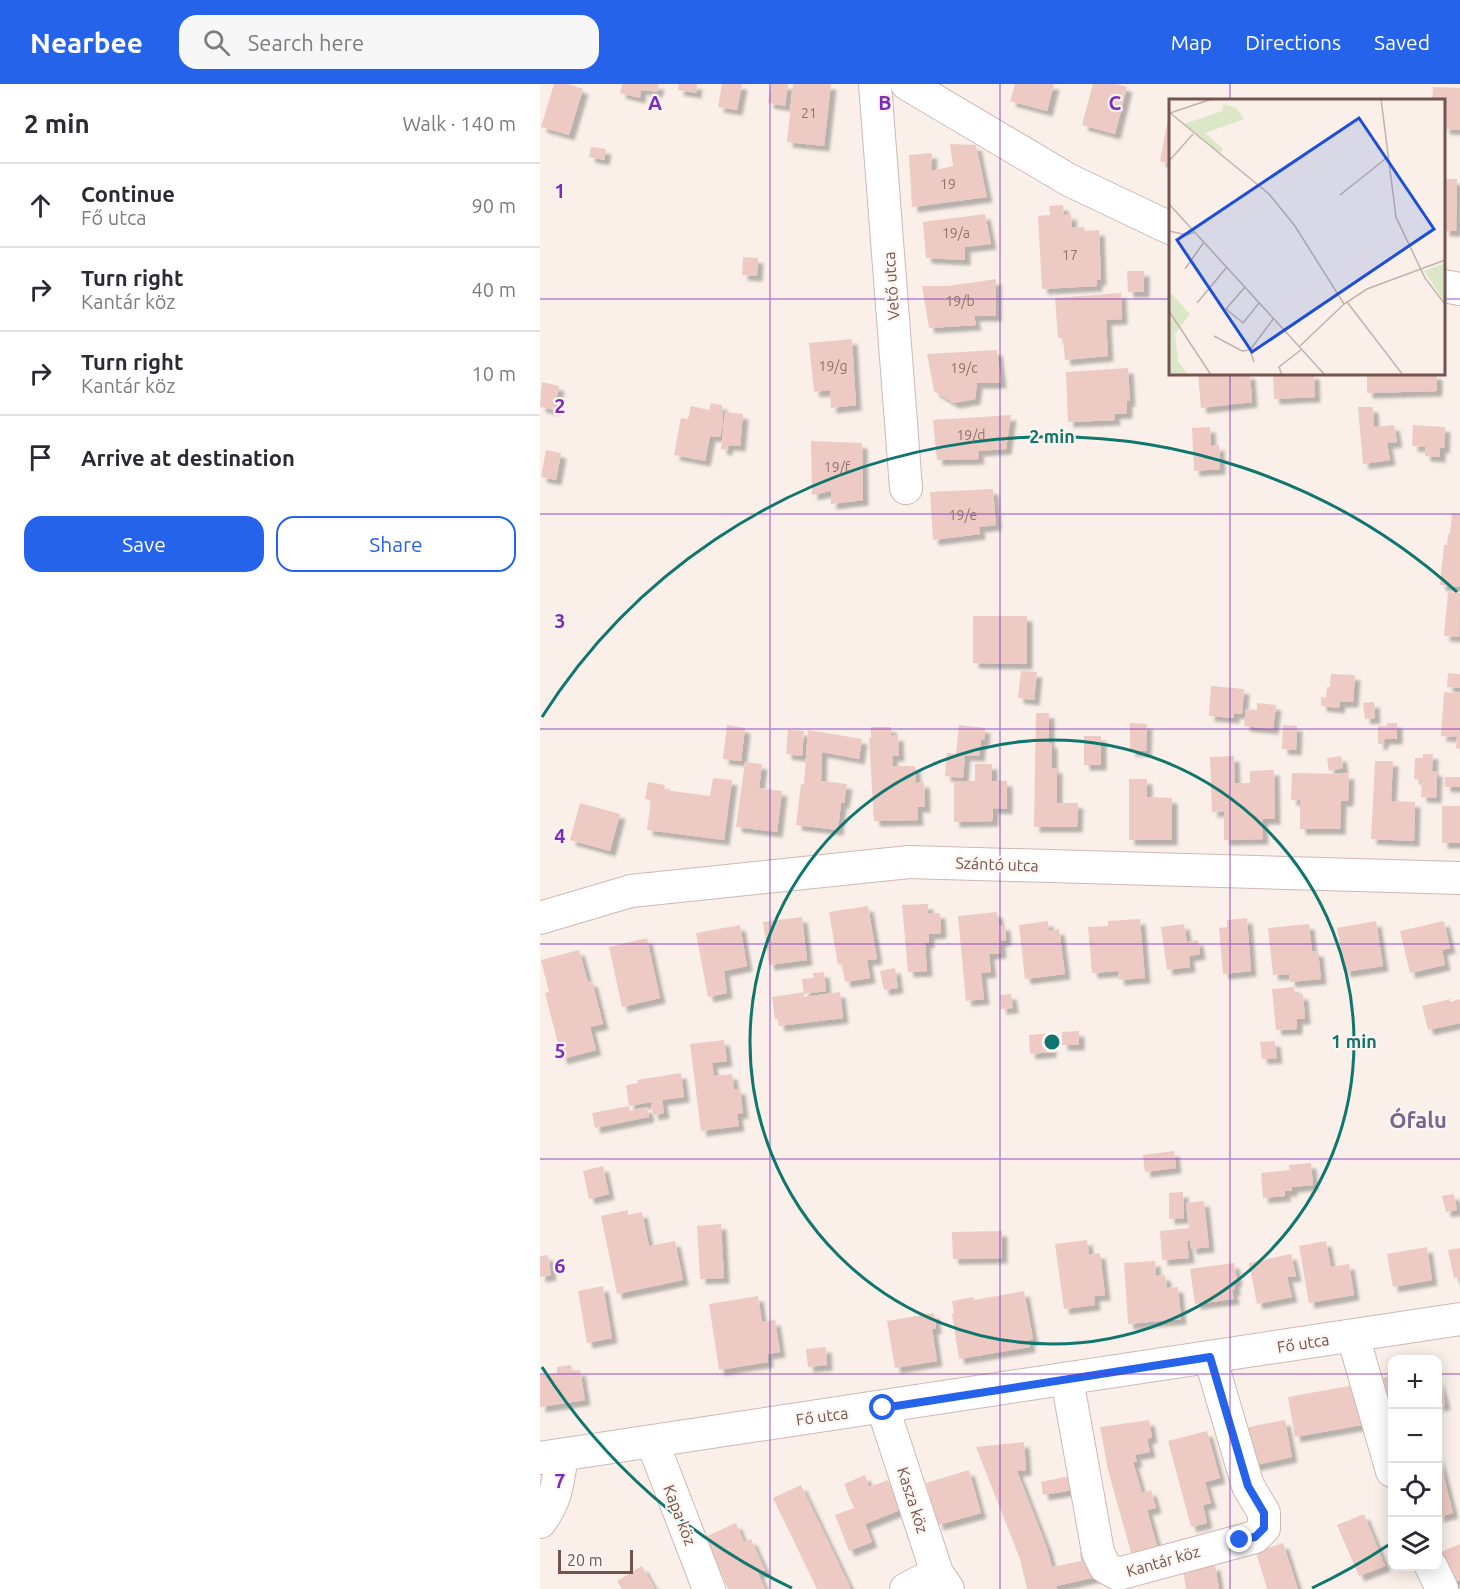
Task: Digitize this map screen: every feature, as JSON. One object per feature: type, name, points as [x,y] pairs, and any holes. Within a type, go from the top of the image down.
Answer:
[{"type":"street","name":"Vető utca","points":[[876,84],[906,488]]},
{"type":"street","points":[[907,84],[1069,180],[1169,228]]},
{"type":"street","points":[[1445,286],[1460,289]]},
{"type":"street","name":"Szántó utca","points":[[540,918],[631,891],[909,862],[1460,878]]},
{"type":"street","name":"Fő utca","points":[[551,1457],[1460,1319]]},
{"type":"street","points":[[1353,1336],[1390,1463]]},
{"type":"street","name":"Kantár köz","points":[[1067,1379],[1098,1552],[1105,1567],[1118,1574],[1255,1537],[1264,1528],[1264,1513],[1248,1486],[1210,1357]]},
{"type":"street","name":"Kasza köz","points":[[883,1408],[943,1581]]},
{"type":"street","name":"Kapa köz","points":[[652,1441],[709,1589]]},
{"type":"street","points":[[540,1522],[555,1497],[551,1457]]},
{"type":"street","points":[[1433,1571],[1442,1589]]},
{"type":"street","points":[[906,1589],[943,1581]]},
{"type":"building","points":[[554,84],[568,84],[583,89],[569,135],[541,127]]},
{"type":"building","points":[[622,84],[659,84],[657,92],[641,89],[640,98],[620,93]]},
{"type":"building","points":[[679,84],[697,84],[696,93],[678,90]]},
{"type":"building","points":[[722,84],[742,84],[737,110],[718,107]]},
{"type":"building","points":[[771,84],[788,84],[785,106],[768,103]]},
{"type":"building","points":[[793,84],[831,84],[824,146],[787,142]]},
{"type":"building","points":[[1015,84],[1054,84],[1047,111],[1010,101]]},
{"type":"building","points":[[1093,84],[1116,84],[1127,87],[1115,134],[1082,125]]},
{"type":"building","points":[[1433,87],[1460,88],[1460,130],[1445,129],[1445,99],[1432,99]]},
{"type":"building","points":[[1169,114],[1169,164],[1160,161]]},
{"type":"building","points":[[950,144],[976,145],[987,197],[912,207],[909,155],[932,153],[931,171],[953,166]]},
{"type":"building","points":[[591,147],[606,149],[604,160],[589,157]]},
{"type":"building","points":[[1445,179],[1457,179],[1456,231],[1445,231]]},
{"type":"building","points":[[1063,205],[1064,215],[1071,214],[1072,228],[1084,227],[1085,231],[1099,230],[1101,280],[1097,280],[1097,286],[1042,289],[1038,216],[1050,215],[1049,206]]},
{"type":"building","points":[[985,214],[991,244],[965,247],[965,260],[926,258],[923,222]]},
{"type":"building","points":[[743,257],[758,258],[757,276],[742,275]]},
{"type":"building","points":[[1127,271],[1144,271],[1144,292],[1128,292]]},
{"type":"building","points":[[996,279],[996,316],[974,316],[976,325],[929,328],[922,286],[948,286]]},
{"type":"building","points":[[1121,293],[1122,319],[1106,320],[1108,356],[1065,360],[1063,338],[1058,338],[1055,298]]},
{"type":"building","points":[[852,339],[856,405],[831,408],[830,390],[814,392],[809,343]]},
{"type":"building","points":[[997,350],[1001,383],[977,383],[975,399],[954,403],[934,391],[927,354]]},
{"type":"building","points":[[1128,368],[1130,401],[1127,401],[1127,413],[1114,414],[1115,420],[1068,422],[1066,372]]},
{"type":"building","points":[[1198,375],[1250,375],[1252,402],[1201,408]]},
{"type":"building","points":[[1273,375],[1314,375],[1315,397],[1274,399]]},
{"type":"building","points":[[1367,375],[1437,375],[1437,391],[1367,393]]},
{"type":"building","points":[[542,382],[559,386],[554,410],[540,407]]},
{"type":"building","points":[[711,403],[722,405],[723,423],[720,437],[710,436],[705,461],[674,455],[681,418],[688,419],[691,406],[709,410]]},
{"type":"building","points":[[1358,407],[1373,407],[1374,427],[1394,425],[1397,442],[1387,443],[1390,460],[1363,464]]},
{"type":"building","points":[[725,412],[743,414],[740,446],[728,445],[727,450],[721,449]]},
{"type":"building","points":[[1011,415],[1006,449],[978,451],[979,459],[937,460],[933,420]]},
{"type":"building","points":[[1413,425],[1445,427],[1444,448],[1440,448],[1440,457],[1425,456],[1425,447],[1412,446]]},
{"type":"building","points":[[1210,427],[1211,446],[1219,445],[1220,469],[1194,471],[1192,428]]},
{"type":"building","points":[[811,441],[862,443],[863,500],[831,504],[831,491],[812,495]]},
{"type":"building","points":[[546,450],[561,453],[556,480],[541,477]]},
{"type":"building","points":[[993,489],[996,525],[979,527],[980,534],[933,540],[930,492]]},
{"type":"building","points":[[1452,513],[1460,514],[1460,587],[1440,585],[1444,545],[1447,545],[1448,534],[1450,534]]},
{"type":"building","points":[[1448,592],[1460,593],[1459,637],[1444,636]]},
{"type":"building","points":[[973,616],[1027,616],[1027,664],[973,663]]},
{"type":"building","points":[[1021,671],[1037,672],[1034,700],[1018,698]]},
{"type":"building","points":[[1448,673],[1460,674],[1460,688],[1447,687]]},
{"type":"building","points":[[1331,674],[1355,675],[1353,702],[1340,702],[1339,708],[1321,706],[1321,697],[1326,698],[1327,687],[1330,687]]},
{"type":"building","points":[[1211,686],[1244,689],[1242,714],[1234,713],[1234,718],[1209,716]]},
{"type":"building","points":[[1444,692],[1460,693],[1460,749],[1456,748],[1457,737],[1441,736]]},
{"type":"building","points":[[1374,702],[1375,718],[1365,719],[1363,703]]},
{"type":"building","points":[[1257,703],[1276,705],[1273,729],[1244,726],[1246,709],[1257,710]]},
{"type":"building","points":[[1036,713],[1049,713],[1052,768],[1057,768],[1057,803],[1078,803],[1077,827],[1034,827]]},
{"type":"building","points":[[1130,723],[1147,724],[1146,751],[1130,751]]},
{"type":"building","points":[[1387,723],[1397,723],[1397,739],[1383,739],[1383,744],[1378,744],[1378,726],[1387,726]]},
{"type":"building","points":[[727,725],[745,728],[741,761],[723,759]]},
{"type":"building","points":[[959,725],[985,728],[979,756],[965,755],[963,778],[945,776],[947,753],[956,754]]},
{"type":"building","points":[[1283,725],[1297,726],[1296,750],[1282,749]]},
{"type":"building","points":[[871,727],[891,727],[891,736],[898,735],[899,756],[892,756],[893,766],[915,766],[916,783],[924,782],[925,807],[917,807],[918,820],[874,821],[869,737],[871,738]]},
{"type":"building","points":[[788,730],[804,731],[802,756],[786,754]]},
{"type":"building","points":[[808,730],[862,739],[859,759],[822,752],[821,781],[847,784],[844,803],[841,803],[838,830],[796,825],[801,784],[804,784]]},
{"type":"building","points":[[1084,736],[1101,736],[1101,765],[1084,765]]},
{"type":"building","points":[[1423,754],[1433,754],[1432,771],[1437,771],[1436,798],[1421,797],[1422,780],[1414,779],[1415,758],[1423,758]]},
{"type":"building","points":[[1234,756],[1235,783],[1250,783],[1250,771],[1274,770],[1275,819],[1262,819],[1263,839],[1224,840],[1224,811],[1212,812],[1210,757]]},
{"type":"building","points":[[1341,756],[1343,768],[1329,771],[1327,758]]},
{"type":"building","points":[[1375,761],[1393,761],[1391,801],[1415,802],[1414,841],[1371,839]]},
{"type":"building","points":[[745,762],[762,764],[759,788],[782,791],[777,832],[736,827]]},
{"type":"building","points":[[975,764],[992,764],[992,781],[1007,781],[1007,809],[993,808],[993,821],[954,822],[954,781],[975,781]]},
{"type":"building","points":[[1292,773],[1349,774],[1348,801],[1341,801],[1340,829],[1300,829],[1300,800],[1291,800]]},
{"type":"building","points":[[1445,777],[1460,777],[1460,787],[1445,787]]},
{"type":"building","points":[[713,778],[732,780],[724,840],[647,830],[651,800],[645,799],[648,782],[665,785],[664,790],[710,796]]},
{"type":"building","points":[[1129,779],[1147,779],[1147,797],[1172,798],[1172,840],[1129,840]]},
{"type":"building","points":[[580,803],[620,814],[610,851],[570,840]]},
{"type":"building","points":[[1442,806],[1460,806],[1460,843],[1442,843]]},
{"type":"building","points":[[928,904],[928,913],[940,913],[941,933],[929,934],[929,943],[925,943],[927,971],[908,972],[902,905]]},
{"type":"building","points":[[868,906],[877,959],[867,960],[870,978],[845,982],[842,964],[838,965],[829,912]]},
{"type":"building","points":[[997,912],[999,925],[1005,925],[1006,940],[1000,941],[1001,953],[989,954],[991,972],[981,973],[984,999],[966,1001],[958,916]]},
{"type":"building","points":[[802,917],[807,960],[769,965],[763,922]]},
{"type":"building","points":[[1247,918],[1251,971],[1223,974],[1219,928],[1227,927],[1227,920]]},
{"type":"building","points":[[1140,919],[1145,978],[1119,980],[1118,971],[1092,973],[1088,927],[1108,926],[1108,921]]},
{"type":"building","points":[[1048,921],[1049,931],[1059,929],[1065,974],[1025,979],[1019,925]]},
{"type":"building","points":[[1376,921],[1383,966],[1345,972],[1337,928]]},
{"type":"building","points":[[1444,921],[1450,948],[1442,950],[1445,965],[1410,973],[1400,931]]},
{"type":"building","points":[[1184,924],[1187,942],[1198,940],[1200,954],[1189,956],[1190,967],[1167,970],[1161,927]]},
{"type":"building","points":[[1309,924],[1312,951],[1318,951],[1321,979],[1290,982],[1289,974],[1273,975],[1268,928]]},
{"type":"building","points":[[740,925],[747,966],[724,971],[727,993],[708,997],[696,933]]},
{"type":"building","points":[[647,938],[660,998],[622,1007],[609,947]]},
{"type":"building","points":[[579,950],[588,982],[592,981],[603,1024],[590,1027],[596,1050],[562,1059],[545,993],[549,992],[541,960]]},
{"type":"building","points":[[895,968],[898,988],[884,990],[880,971]]},
{"type":"building","points":[[824,972],[826,991],[804,994],[802,979],[814,978],[813,973]]},
{"type":"building","points":[[1294,987],[1295,995],[1303,994],[1305,1019],[1297,1019],[1297,1029],[1276,1030],[1272,989]]},
{"type":"building","points":[[804,992],[804,997],[840,992],[843,1018],[779,1026],[778,1019],[775,1019],[772,997]]},
{"type":"building","points":[[1011,994],[1013,1008],[1001,1009],[1000,995]]},
{"type":"building","points":[[1450,999],[1450,1002],[1460,999],[1460,1023],[1428,1030],[1422,1006]]},
{"type":"building","points":[[1079,1031],[1079,1045],[1062,1045],[1062,1032]]},
{"type":"building","points":[[1050,1033],[1051,1052],[1030,1054],[1029,1035]]},
{"type":"building","points":[[724,1040],[727,1061],[712,1063],[714,1076],[732,1074],[734,1089],[740,1089],[743,1113],[737,1114],[739,1126],[701,1131],[690,1044]]},
{"type":"building","points":[[1275,1041],[1277,1058],[1262,1059],[1260,1042]]},
{"type":"building","points":[[681,1073],[684,1097],[662,1100],[664,1113],[653,1115],[651,1102],[629,1106],[626,1085],[638,1083],[637,1080]]},
{"type":"building","points":[[629,1106],[630,1111],[647,1107],[649,1117],[595,1128],[592,1113]]},
{"type":"building","points":[[1174,1151],[1176,1168],[1145,1172],[1143,1155]]},
{"type":"building","points":[[1311,1163],[1313,1185],[1292,1187],[1292,1191],[1285,1191],[1285,1196],[1263,1198],[1261,1173],[1290,1170],[1289,1165]]},
{"type":"building","points":[[603,1166],[609,1194],[589,1199],[583,1171]]},
{"type":"building","points":[[1183,1192],[1184,1218],[1169,1219],[1169,1193]]},
{"type":"building","points":[[1454,1194],[1457,1210],[1446,1212],[1442,1196]]},
{"type":"building","points":[[1204,1201],[1209,1247],[1191,1249],[1190,1241],[1187,1241],[1189,1258],[1162,1260],[1160,1231],[1189,1228],[1186,1203]]},
{"type":"building","points":[[628,1210],[628,1215],[642,1212],[649,1246],[675,1241],[683,1280],[617,1294],[601,1216]]},
{"type":"building","points":[[721,1224],[724,1278],[700,1279],[697,1226]]},
{"type":"building","points":[[1002,1231],[1002,1258],[953,1259],[952,1232]]},
{"type":"building","points":[[1087,1240],[1089,1255],[1100,1253],[1105,1295],[1094,1296],[1095,1305],[1064,1309],[1055,1244]]},
{"type":"building","points":[[1326,1241],[1331,1267],[1349,1264],[1354,1295],[1309,1303],[1299,1246]]},
{"type":"building","points":[[1427,1247],[1432,1280],[1393,1287],[1387,1254]]},
{"type":"building","points":[[1460,1248],[1460,1277],[1454,1278],[1448,1250]]},
{"type":"building","points":[[1291,1254],[1296,1276],[1287,1277],[1292,1297],[1257,1304],[1249,1263]]},
{"type":"building","points":[[548,1255],[551,1275],[540,1277],[540,1256]]},
{"type":"building","points":[[1155,1261],[1156,1276],[1165,1275],[1167,1288],[1178,1287],[1181,1319],[1128,1324],[1124,1263]]},
{"type":"building","points":[[1234,1263],[1237,1281],[1234,1282],[1235,1290],[1232,1290],[1234,1299],[1195,1304],[1190,1269]]},
{"type":"building","points":[[603,1286],[612,1338],[587,1343],[578,1291]]},
{"type":"building","points":[[1024,1291],[1033,1339],[1029,1340],[1030,1347],[959,1359],[952,1301],[974,1297],[974,1300]]},
{"type":"building","points":[[758,1296],[762,1322],[775,1320],[780,1352],[767,1354],[768,1362],[719,1370],[709,1304]]},
{"type":"building","points":[[934,1313],[936,1329],[932,1329],[937,1361],[895,1368],[887,1321]]},
{"type":"building","points":[[826,1347],[827,1365],[808,1367],[806,1349]]},
{"type":"building","points":[[571,1365],[572,1371],[580,1370],[585,1400],[540,1407],[540,1375],[557,1373],[557,1367]]},
{"type":"building","points":[[1388,1377],[1388,1397],[1383,1378]]},
{"type":"building","points":[[1360,1384],[1367,1424],[1295,1437],[1288,1397]]},
{"type":"building","points":[[1149,1420],[1152,1437],[1147,1439],[1150,1452],[1135,1455],[1137,1462],[1133,1462],[1142,1493],[1151,1490],[1156,1508],[1147,1510],[1160,1556],[1134,1563],[1108,1470],[1100,1427]]},
{"type":"building","points":[[1285,1420],[1292,1457],[1252,1466],[1244,1428]]},
{"type":"building","points":[[1207,1431],[1220,1478],[1205,1482],[1211,1503],[1203,1505],[1207,1523],[1191,1527],[1168,1441]]},
{"type":"building","points":[[1024,1442],[1026,1470],[1017,1471],[1047,1548],[1052,1567],[1081,1561],[1080,1552],[1089,1550],[1096,1577],[1056,1586],[1057,1589],[1027,1589],[1020,1559],[976,1447]]},
{"type":"building","points":[[969,1470],[981,1513],[938,1525],[926,1483]]},
{"type":"building","points":[[1442,1470],[1453,1513],[1442,1516]]},
{"type":"building","points":[[865,1475],[869,1487],[888,1480],[900,1510],[865,1524],[872,1542],[849,1551],[835,1515],[854,1508],[844,1484]]},
{"type":"building","points":[[1075,1475],[1078,1489],[1043,1495],[1041,1482]]},
{"type":"building","points":[[801,1485],[851,1589],[817,1589],[773,1498]]},
{"type":"building","points":[[1364,1514],[1385,1566],[1359,1576],[1337,1525]]},
{"type":"building","points":[[736,1523],[744,1542],[751,1539],[765,1570],[758,1573],[765,1589],[728,1589],[705,1537]]},
{"type":"building","points":[[1283,1543],[1298,1589],[1267,1589],[1256,1552]]},
{"type":"building","points":[[1460,1544],[1460,1580],[1444,1586],[1441,1571],[1442,1551]]},
{"type":"building","points":[[1215,1565],[1219,1589],[1186,1589],[1183,1570]]},
{"type":"building","points":[[642,1566],[655,1589],[622,1589],[617,1581]]},
{"type":"district","name":"Ófalu","points":[[1418,1120]]},
{"type":"route","points":[[883,1408],[1210,1357],[1248,1486],[1264,1513],[1264,1528],[1255,1537],[1240,1540]]}]
